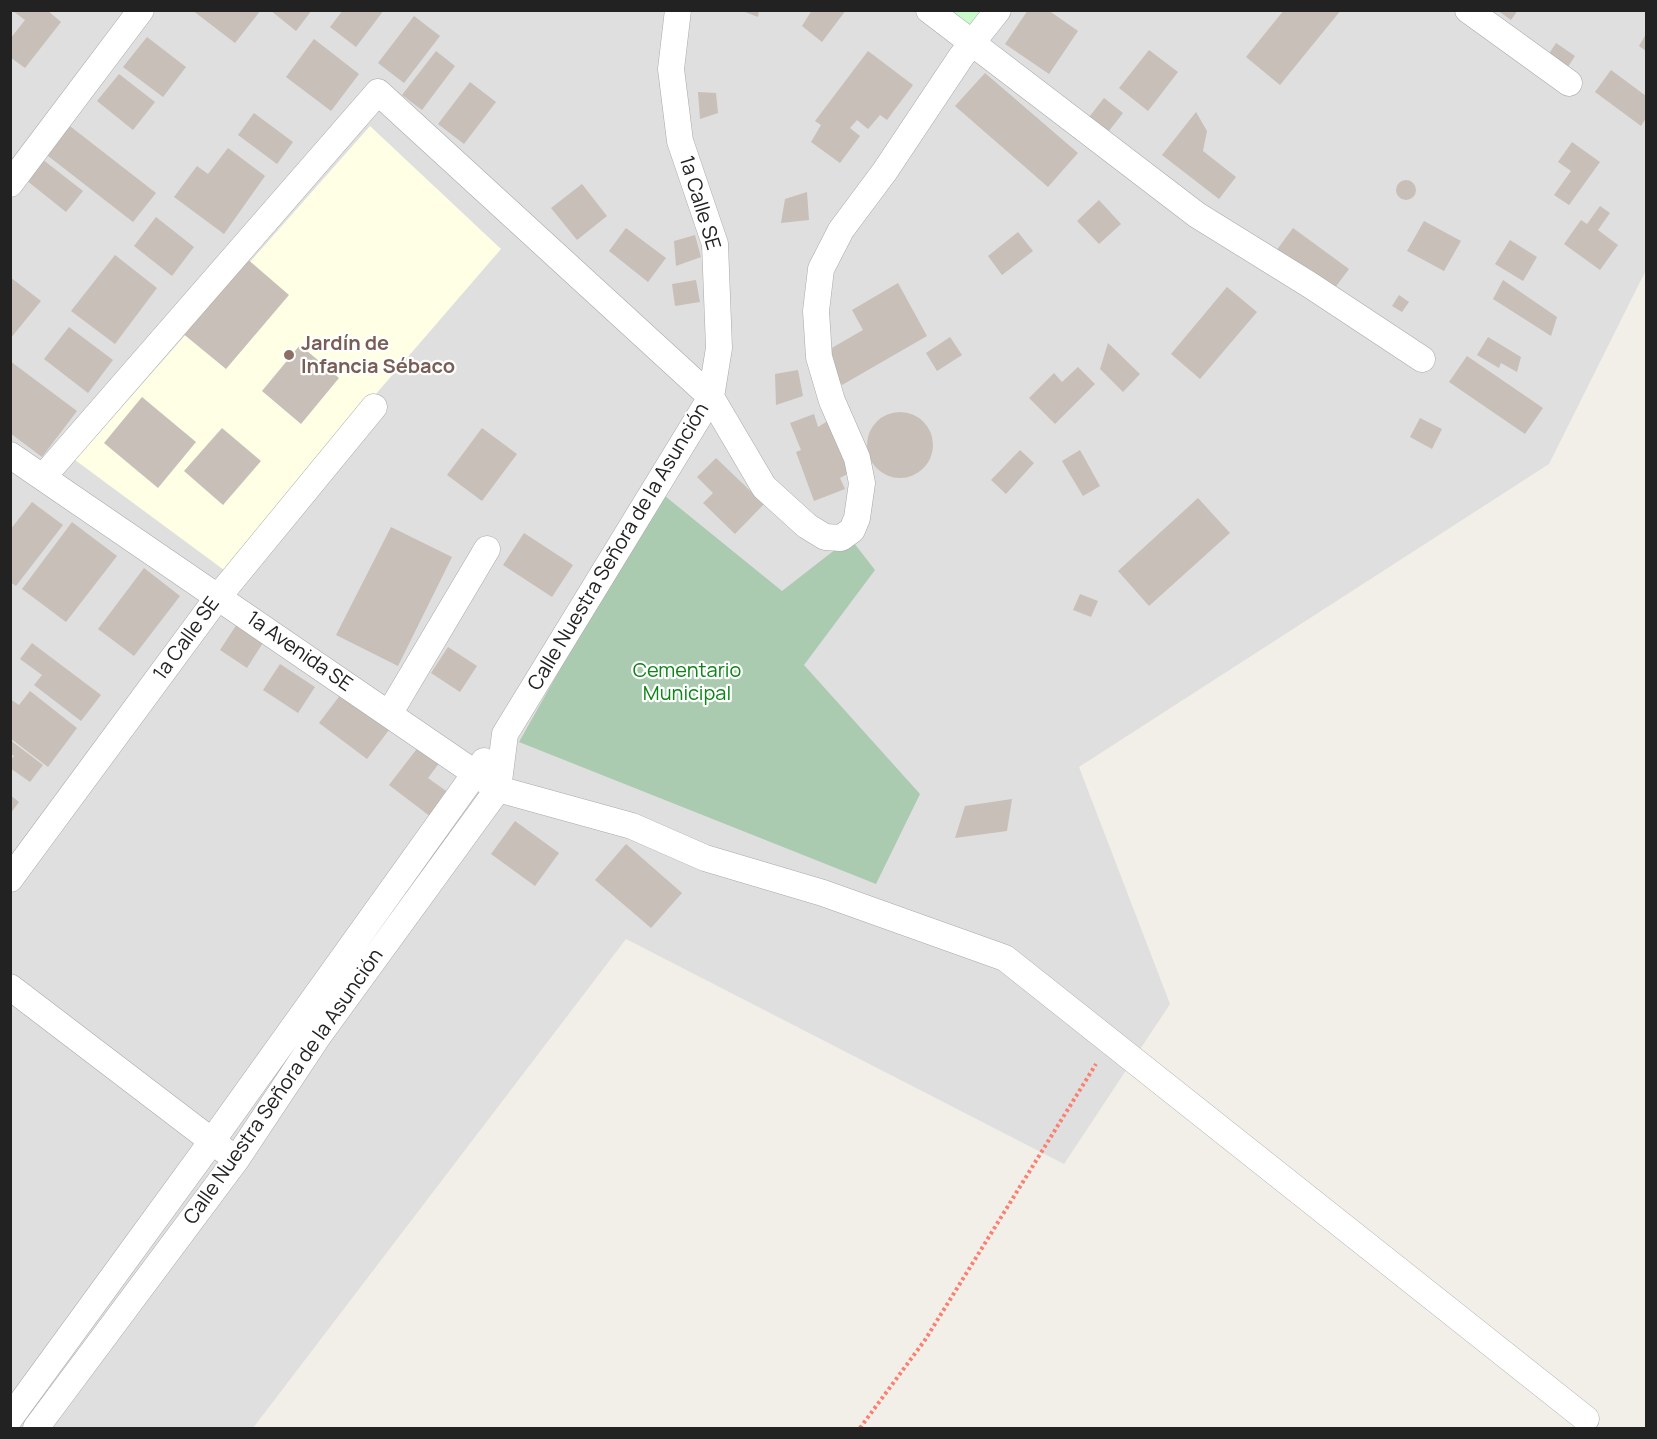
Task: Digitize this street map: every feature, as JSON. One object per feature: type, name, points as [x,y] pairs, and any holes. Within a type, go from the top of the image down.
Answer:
[{"type":"street","points":[[10,184],[141,10]]},
{"type":"street","name":"1a Calle SE","points":[[678,10],[671,69],[680,141],[716,244],[719,348],[711,397]]},
{"type":"street","points":[[929,10],[1197,215],[1310,285],[1422,359]]},
{"type":"street","name":"Calle Nuestra Señora de la Asunción","points":[[10,1418],[212,1142],[474,773],[505,734],[711,397],[764,487],[807,526],[825,537],[841,538],[852,531],[857,518],[862,483],[857,458],[832,401],[819,357],[816,311],[821,269],[841,230],[885,171],[961,57],[998,10]]},
{"type":"street","points":[[1468,10],[1569,83]]},
{"type":"street","points":[[43,477],[378,92],[711,397]]},
{"type":"street","name":"1a Calle SE","points":[[10,879],[218,597],[374,407]]},
{"type":"street","name":"1a Avenida SE","points":[[10,454],[498,789],[632,826],[705,858],[823,893],[1005,958],[1586,1419]]},
{"type":"street","points":[[389,714],[487,549]]},
{"type":"street","name":"Calle Nuestra Señora de la Asunción","points":[[36,1428],[236,1160],[320,1035],[498,789],[505,734]]},
{"type":"street","points":[[10,987],[236,1160]]},
{"type":"path","points":[[860,1428],[925,1340],[1110,1041]]},
{"type":"shaded area","points":[[10,11],[1646,11],[1646,270],[1549,464],[1079,767],[1170,1004],[1064,1164],[626,939],[253,1428],[11,1428]]},
{"type":"shaded area","name":"Jardín de Infancia Sébaco","points":[[370,126],[501,249],[224,570],[75,460]]},
{"type":"green space","points":[[949,11],[982,11],[970,26]]},
{"type":"green space","name":"Cementario Municipal","points":[[660,492],[782,591],[850,538],[875,570],[804,665],[920,794],[876,884],[519,742]]},
{"type":"building","points":[[10,10],[47,10],[61,22],[25,68],[10,57],[10,39],[25,20],[13,11],[10,14]]},
{"type":"building","points":[[192,10],[261,10],[235,43]]},
{"type":"building","points":[[270,10],[312,10],[296,31]]},
{"type":"building","points":[[343,10],[384,10],[356,47],[330,27]]},
{"type":"building","points":[[740,10],[759,10],[758,17]]},
{"type":"building","points":[[812,10],[846,10],[822,42],[802,26]]},
{"type":"building","points":[[1028,10],[1048,10],[1078,31],[1049,74],[1005,44]]},
{"type":"building","points":[[1284,10],[1341,10],[1280,85],[1246,57]]},
{"type":"building","points":[[1497,10],[1518,10],[1511,20]]},
{"type":"building","points":[[414,16],[440,36],[404,83],[378,63]]},
{"type":"building","points":[[1646,34],[1646,51],[1639,46]]},
{"type":"building","points":[[147,37],[186,67],[163,97],[123,67]]},
{"type":"building","points":[[314,39],[359,74],[331,111],[286,77]]},
{"type":"building","points":[[1556,43],[1575,56],[1560,79],[1541,66]]},
{"type":"building","points":[[1149,50],[1178,72],[1148,111],[1119,88]]},
{"type":"building","points":[[436,51],[455,66],[422,110],[402,95]]},
{"type":"building","points":[[868,51],[913,85],[887,120],[880,115],[868,129],[857,120],[850,128],[860,136],[840,163],[811,142],[821,125],[815,121]]},
{"type":"building","points":[[1611,70],[1646,96],[1646,118],[1641,126],[1595,92]]},
{"type":"building","points":[[985,73],[1078,153],[1048,187],[955,106]]},
{"type":"building","points":[[119,74],[155,102],[133,130],[97,101]]},
{"type":"building","points":[[470,82],[496,102],[464,144],[438,124]]},
{"type":"building","points":[[698,92],[716,93],[718,113],[700,119]]},
{"type":"building","points":[[1104,98],[1123,113],[1105,136],[1086,121]]},
{"type":"building","points":[[1196,112],[1207,131],[1203,151],[1236,177],[1219,199],[1162,155]]},
{"type":"building","points":[[254,113],[293,142],[277,164],[238,135]]},
{"type":"building","points":[[66,123],[156,193],[133,222],[43,152]]},
{"type":"building","points":[[1572,142],[1600,162],[1569,205],[1554,195],[1571,171],[1558,162]]},
{"type":"building","points":[[228,148],[265,176],[224,234],[174,197],[197,166],[208,174]]},
{"type":"building","points":[[42,159],[83,191],[66,212],[26,180]]},
{"type":"building","points":[[1406,180],[1413,183],[1416,190],[1413,197],[1406,200],[1399,197],[1396,190],[1399,183]]},
{"type":"building","points":[[582,184],[607,216],[577,240],[551,208]]},
{"type":"building","points":[[807,192],[809,220],[781,223],[785,199]]},
{"type":"building","points":[[1099,200],[1121,224],[1099,244],[1077,221]]},
{"type":"building","points":[[1600,206],[1610,213],[1598,230],[1618,245],[1600,270],[1564,244],[1581,220],[1587,224]]},
{"type":"building","points":[[156,217],[194,247],[172,276],[134,246]]},
{"type":"building","points":[[1424,221],[1461,241],[1444,271],[1407,251]]},
{"type":"building","points":[[626,228],[666,258],[648,282],[609,251]]},
{"type":"building","points":[[1293,228],[1349,269],[1328,297],[1273,255]]},
{"type":"building","points":[[1018,232],[1033,251],[1002,275],[988,256]]},
{"type":"building","points":[[695,235],[701,257],[676,266],[674,241]]},
{"type":"building","points":[[1510,240],[1537,257],[1523,281],[1495,264]]},
{"type":"building","points":[[115,255],[157,288],[115,344],[71,311]]},
{"type":"building","points":[[245,257],[289,295],[226,369],[181,332]]},
{"type":"building","points":[[10,277],[41,301],[10,339]]},
{"type":"building","points":[[696,280],[700,302],[675,306],[672,284]]},
{"type":"building","points":[[1503,280],[1557,317],[1551,336],[1493,299]]},
{"type":"building","points":[[898,283],[927,336],[842,385],[823,353],[863,330],[852,310]]},
{"type":"building","points":[[1227,287],[1257,312],[1200,379],[1171,354]]},
{"type":"building","points":[[1399,295],[1409,302],[1402,312],[1392,306]]},
{"type":"building","points":[[69,327],[113,360],[88,393],[44,359]]},
{"type":"building","points":[[950,337],[962,355],[937,371],[926,353]]},
{"type":"building","points":[[1488,337],[1521,357],[1517,372],[1501,363],[1499,368],[1477,355]]},
{"type":"building","points":[[1108,343],[1140,374],[1123,392],[1100,369]]},
{"type":"building","points":[[300,345],[339,378],[301,424],[262,391]]},
{"type":"building","points":[[1467,356],[1543,408],[1525,434],[1449,382]]},
{"type":"building","points":[[10,361],[77,411],[42,457],[10,433]]},
{"type":"building","points":[[1078,367],[1095,384],[1055,424],[1029,398],[1054,373],[1062,382]]},
{"type":"building","points":[[798,370],[803,396],[776,405],[775,374]]},
{"type":"building","points":[[142,397],[196,442],[158,488],[104,443]]},
{"type":"building","points":[[900,412],[913,415],[923,422],[930,432],[933,445],[930,458],[923,468],[913,475],[900,478],[887,475],[877,468],[870,458],[867,445],[870,432],[877,422],[887,415]]},
{"type":"building","points":[[814,414],[818,427],[831,419],[858,468],[840,478],[845,489],[814,501],[796,452],[801,450],[790,423]]},
{"type":"building","points":[[1420,418],[1442,429],[1432,449],[1410,437]]},
{"type":"building","points":[[222,428],[261,461],[223,505],[184,471]]},
{"type":"building","points":[[482,428],[517,454],[482,501],[447,475]]},
{"type":"building","points":[[1020,450],[1034,463],[1006,494],[991,480]]},
{"type":"building","points":[[1080,450],[1100,486],[1083,496],[1062,461]]},
{"type":"building","points":[[716,458],[764,504],[735,534],[703,503],[713,493],[697,477]]},
{"type":"building","points":[[1198,498],[1230,533],[1149,606],[1118,571]]},
{"type":"building","points":[[32,502],[63,525],[16,586],[10,582],[10,530]]},
{"type":"building","points":[[72,522],[117,556],[66,622],[22,589]]},
{"type":"building","points":[[391,527],[452,557],[398,666],[336,635]]},
{"type":"building","points":[[524,533],[573,565],[552,597],[503,565]]},
{"type":"building","points":[[144,568],[180,596],[134,656],[98,629]]},
{"type":"building","points":[[1080,594],[1098,601],[1091,617],[1073,610]]},
{"type":"building","points":[[239,621],[266,638],[247,668],[220,650]]},
{"type":"building","points":[[32,643],[101,695],[81,721],[34,685],[42,675],[20,659]]},
{"type":"building","points":[[448,647],[477,666],[460,692],[431,673]]},
{"type":"building","points":[[280,664],[315,687],[298,713],[263,690]]},
{"type":"building","points":[[344,690],[392,726],[367,759],[319,723]]},
{"type":"building","points":[[30,691],[77,728],[48,767],[10,738],[10,699],[19,705]]},
{"type":"building","points":[[10,740],[43,765],[30,782],[10,768],[10,761],[14,756],[10,753]]},
{"type":"building","points":[[419,746],[440,762],[428,778],[449,793],[431,817],[389,785]]},
{"type":"building","points":[[10,795],[19,802],[10,814]]},
{"type":"building","points":[[1012,799],[1007,831],[955,838],[965,806]]},
{"type":"building","points":[[515,821],[559,853],[535,886],[491,854]]},
{"type":"building","points":[[626,844],[682,893],[651,928],[595,880]]},
{"type":"place","name":"Jardín de Infancia Sébaco","points":[[289,355]]}]
